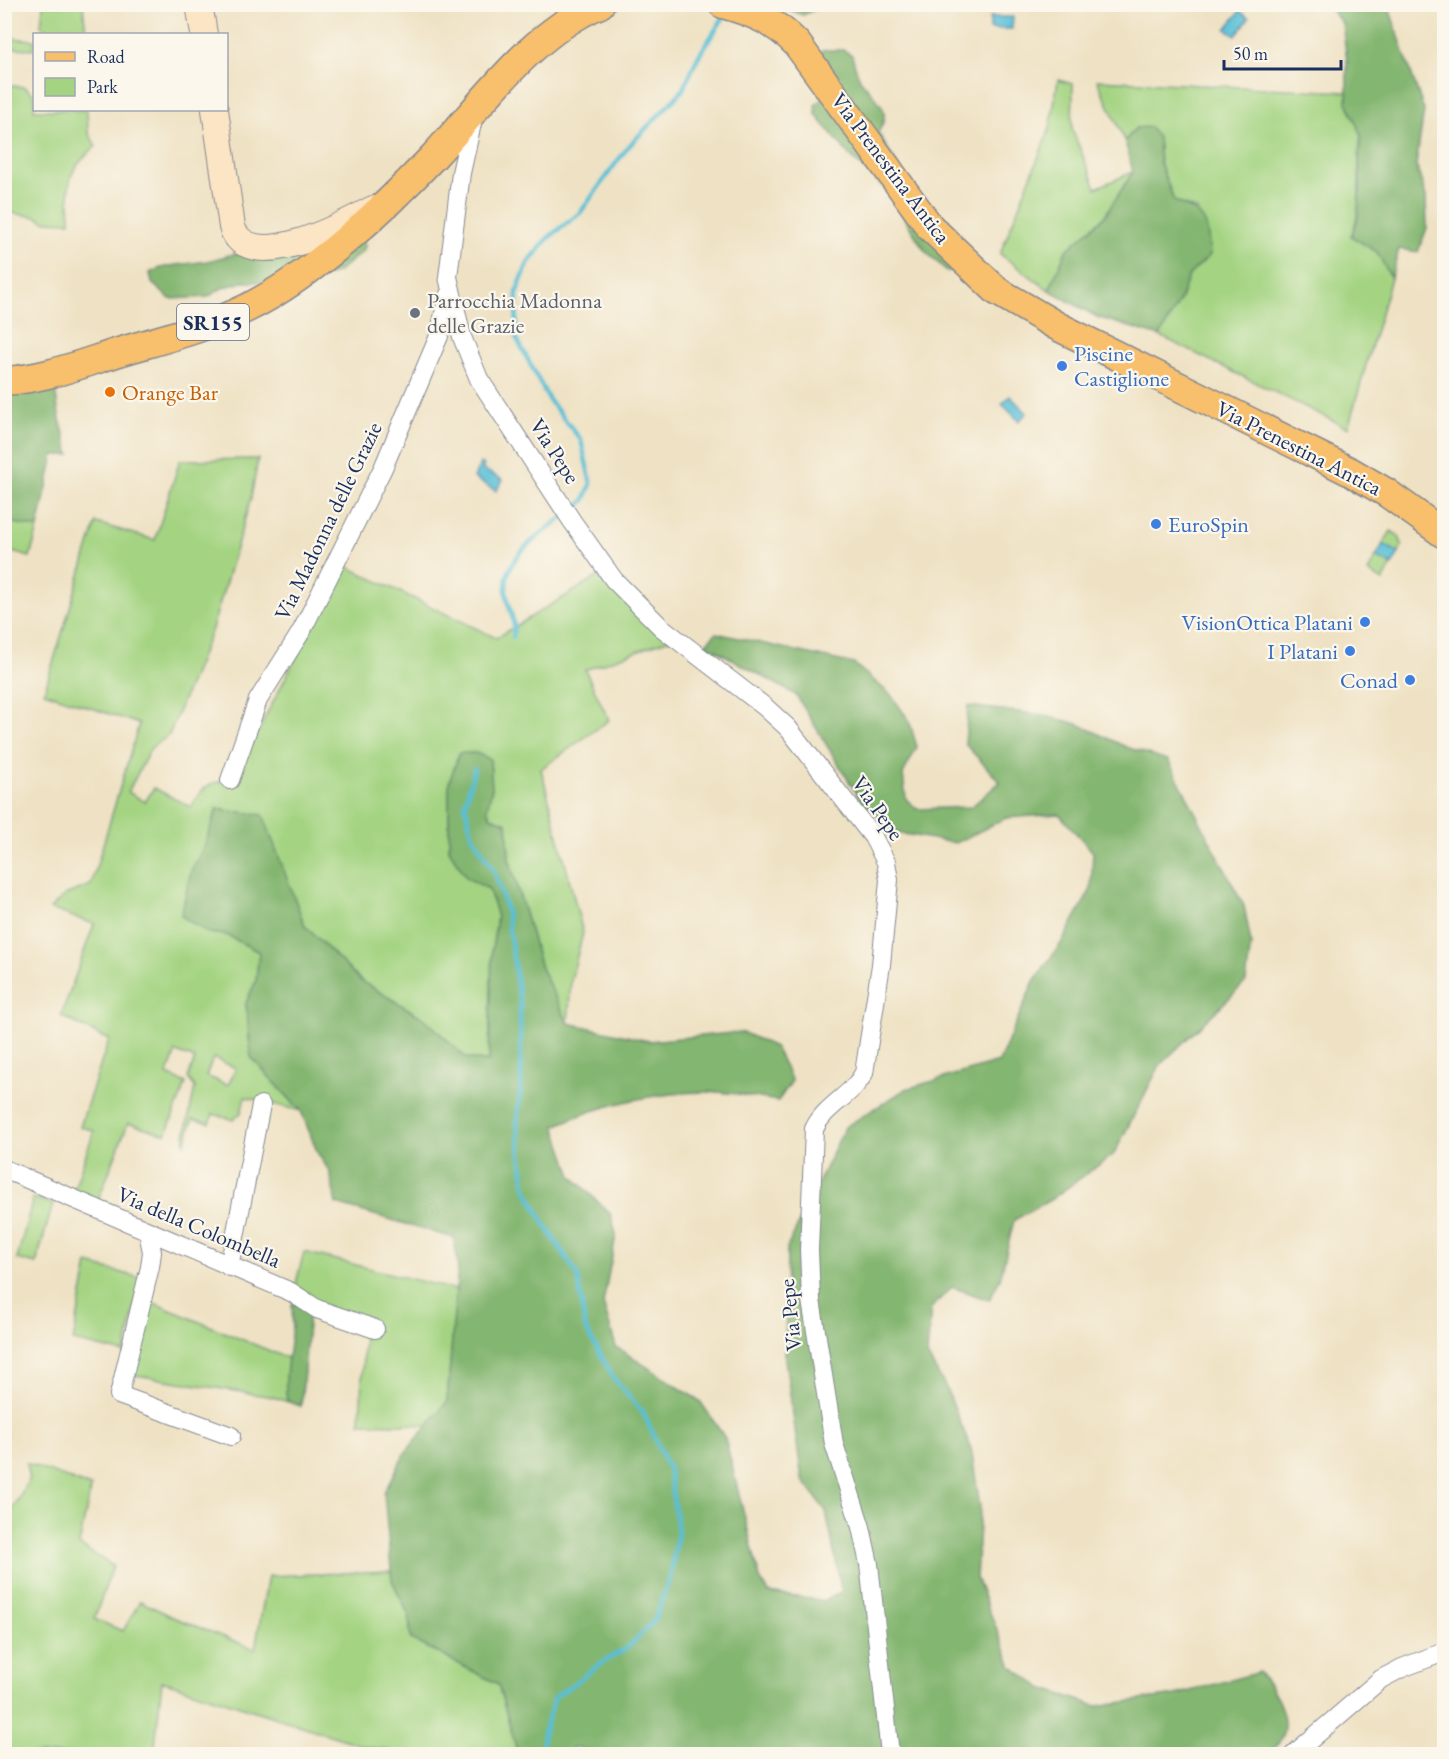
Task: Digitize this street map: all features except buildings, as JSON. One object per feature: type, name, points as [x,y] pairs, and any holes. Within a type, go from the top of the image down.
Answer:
[{"type":"main road","name":"SR155","points":[[4,381],[36,377],[203,326],[247,308],[298,276],[391,199],[545,39],[600,4]]},
{"type":"main road","name":"Via Prenestina Antica","points":[[723,4],[755,14],[773,23],[808,56],[930,227],[997,291],[1057,326],[1351,472],[1387,493],[1444,534]]},
{"type":"street","points":[[200,4],[204,33]]},
{"type":"street","name":"Via Pepe","points":[[475,110],[460,173],[448,276],[462,337],[474,369],[568,514],[614,580],[649,616],[765,707],[788,728],[873,837],[888,868],[889,887],[879,983],[864,1073],[857,1084],[825,1111],[814,1129],[809,1263],[813,1319],[834,1444],[861,1527],[869,1564],[890,1755]]},
{"type":"street","points":[[215,111],[232,227],[238,238],[247,246],[270,248],[300,242],[391,199]]},
{"type":"street","name":"Via Madonna delle Grazie","points":[[230,780],[258,700],[301,632],[338,563],[397,437],[441,331],[447,306],[448,276]]},
{"type":"street","points":[[229,1267],[261,1105]]},
{"type":"street","name":"Via della Colombella","points":[[4,1169],[291,1292],[317,1309],[375,1329]]},
{"type":"street","points":[[147,1232],[152,1252],[150,1267],[119,1395],[231,1436]]},
{"type":"street","points":[[1294,1755],[1381,1679],[1402,1668],[1444,1652]]},
{"type":"green space","points":[[43,5],[83,5],[86,33],[45,33],[46,27],[41,27]]},
{"type":"green space","points":[[775,5],[825,5],[803,15]]},
{"type":"green space","points":[[1327,5],[1388,5],[1424,110],[1416,165],[1426,197],[1427,228],[1418,252],[1399,249],[1391,278],[1377,252],[1351,236],[1357,221],[1361,135],[1347,102],[1347,60],[1342,23]]},
{"type":"green space","points":[[9,38],[33,40],[33,49],[8,48]]},
{"type":"green space","points":[[822,50],[843,50],[852,55],[860,79],[883,110],[883,124],[878,132],[959,271],[947,271],[925,251],[887,191],[850,156],[816,115],[815,105],[822,100],[816,60]]},
{"type":"green space","points":[[1058,80],[1073,84],[1072,129],[1096,188],[1133,172],[1104,217],[1066,251],[1049,290],[1000,254],[1050,128]]},
{"type":"green space","points":[[1097,80],[1347,92],[1348,103],[1361,139],[1357,217],[1351,236],[1377,252],[1391,278],[1348,428],[1160,336],[1181,298],[1189,275],[1210,255],[1197,210],[1174,201],[1160,163],[1158,138],[1136,128],[1125,141]]},
{"type":"green space","points":[[4,85],[24,87],[33,93],[33,111],[87,111],[88,132],[96,146],[78,164],[70,180],[70,222],[44,221],[37,217],[5,212]]},
{"type":"green space","points":[[1150,127],[1158,138],[1160,163],[1174,201],[1193,210],[1203,220],[1208,233],[1210,255],[1189,275],[1181,298],[1160,336],[1097,317],[1049,290],[1066,251],[1104,217],[1133,172],[1125,141],[1136,128]]},
{"type":"green space","points":[[360,238],[365,246],[364,250],[338,272],[292,288],[270,282],[242,282],[222,288],[208,297],[170,299],[152,283],[150,273],[170,266],[207,261],[238,253]]},
{"type":"green space","points":[[54,381],[59,416],[70,455],[54,455],[38,528],[5,521],[4,447],[10,387]]},
{"type":"green space","points":[[258,459],[251,498],[212,629],[169,735],[151,748],[128,792],[145,802],[154,788],[191,807],[207,786],[217,782],[232,781],[344,565],[496,638],[602,574],[670,639],[585,670],[609,720],[541,769],[583,933],[571,980],[568,1023],[541,968],[509,859],[507,823],[491,817],[486,809],[492,788],[449,783],[449,849],[467,878],[489,889],[497,917],[492,950],[489,1062],[466,1058],[425,1019],[361,981],[304,926],[263,816],[217,809],[205,845],[191,871],[208,933],[227,935],[259,952],[256,981],[246,1003],[251,1057],[301,1111],[245,1097],[241,1113],[233,1120],[213,1114],[210,1123],[193,1119],[185,1144],[195,1087],[188,1078],[195,1059],[176,1052],[167,1075],[186,1083],[166,1134],[128,1123],[97,1203],[73,1192],[94,1131],[80,1126],[109,1040],[61,1016],[94,924],[50,909],[65,895],[91,885],[139,724],[44,692],[96,523],[155,540],[180,460]],"holes":[[[213,1058],[236,1068],[228,1085],[206,1076]]]},
{"type":"green space","points":[[5,521],[38,528],[30,557],[5,550]]},
{"type":"green space","points":[[1391,531],[1399,536],[1402,546],[1399,553],[1383,544]]},
{"type":"green space","points":[[1376,557],[1392,565],[1383,581],[1368,572]]},
{"type":"green space","points":[[716,633],[854,664],[891,695],[909,720],[917,747],[903,774],[906,799],[917,809],[971,807],[1000,782],[965,744],[968,706],[1043,715],[1078,724],[1126,747],[1168,760],[1244,906],[1251,943],[1246,982],[1160,1065],[1114,1154],[1050,1200],[1014,1220],[1000,1279],[989,1300],[952,1287],[931,1308],[927,1355],[946,1388],[971,1448],[980,1507],[976,1578],[1012,1667],[1042,1688],[1096,1706],[1176,1695],[1259,1672],[1273,1692],[1283,1713],[1282,1735],[1277,1745],[1268,1754],[608,1754],[573,1747],[571,1754],[518,1754],[498,1684],[411,1639],[409,1615],[392,1580],[384,1493],[405,1453],[447,1402],[458,1264],[454,1238],[336,1204],[330,1172],[318,1154],[301,1111],[251,1057],[246,1003],[256,981],[259,952],[227,935],[208,933],[181,916],[191,871],[205,845],[217,809],[263,815],[305,926],[361,981],[425,1019],[466,1058],[489,1062],[492,950],[497,917],[489,889],[467,878],[449,850],[449,783],[459,753],[476,753],[490,759],[492,788],[487,809],[491,817],[507,823],[509,859],[541,968],[568,1023],[649,1041],[742,1032],[775,1047],[792,1081],[778,1101],[717,1092],[669,1094],[591,1111],[555,1126],[572,1176],[611,1215],[616,1235],[603,1303],[616,1347],[700,1401],[725,1438],[760,1579],[769,1593],[824,1601],[842,1592],[826,1511],[802,1479],[785,1359],[787,1248],[845,1127],[906,1089],[999,1062],[1034,981],[1062,942],[1091,889],[1093,852],[1059,814],[1006,818],[956,843],[898,833],[861,801],[796,695],[705,644]]},
{"type":"green space","points":[[33,1198],[53,1204],[36,1264],[17,1259]]},
{"type":"green space","points":[[304,1252],[456,1290],[447,1402],[428,1425],[360,1423],[364,1332],[309,1313],[311,1294],[295,1287]]},
{"type":"green space","points":[[88,1264],[141,1278],[125,1353],[73,1341]]},
{"type":"green space","points":[[149,1301],[304,1365],[301,1406],[273,1397],[129,1374]]},
{"type":"green space","points":[[299,1302],[309,1313],[301,1406],[287,1401],[286,1389],[292,1304]]},
{"type":"green space","points":[[26,1463],[91,1487],[79,1545],[113,1566],[94,1619],[123,1631],[140,1601],[175,1618],[255,1649],[268,1576],[391,1571],[392,1580],[409,1615],[411,1639],[498,1684],[518,1754],[403,1754],[364,1746],[162,1681],[154,1754],[5,1754],[5,1523],[29,1480]]},
{"type":"green space","points":[[364,1746],[403,1754],[348,1754]]},
{"type":"water","points":[[1240,11],[1249,18],[1236,36],[1226,29]]},
{"type":"water","points":[[990,17],[1013,17],[1012,29],[990,29]]},
{"type":"water","points":[[1010,396],[1027,413],[1019,421],[1002,404]]},
{"type":"water","points":[[480,463],[484,465],[482,469],[503,480],[496,491],[474,478]]},
{"type":"water","points":[[1383,544],[1399,553],[1392,565],[1376,557]]},
{"type":"waterway","points":[[572,511],[584,501],[591,484],[581,440],[549,400],[516,337],[517,291],[528,263],[548,238],[580,213],[627,148],[682,91],[698,57],[725,15]]},
{"type":"waterway","points":[[513,637],[513,622],[506,583],[509,571],[515,560],[533,540],[565,516]]},
{"type":"waterway","points":[[474,769],[465,804],[472,835],[495,873],[506,909],[520,1003],[521,1085],[517,1123],[525,1187],[544,1223],[578,1276],[585,1328],[615,1380],[644,1414],[669,1470],[678,1532],[670,1578],[654,1621],[627,1648],[603,1662],[555,1697],[543,1734],[542,1754]]},
{"type":"place","name":"Parrocchia Madonna delle Grazie","points":[[415,313]]},
{"type":"place","name":"Piscine Castiglione","points":[[1062,366]]},
{"type":"place","name":"Orange Bar","points":[[110,392]]},
{"type":"place","name":"EuroSpin","points":[[1156,524]]},
{"type":"place","name":"VisionOttica Platani","points":[[1365,622]]},
{"type":"place","name":"I Platani","points":[[1350,651]]},
{"type":"place","name":"Conad","points":[[1410,680]]}]
